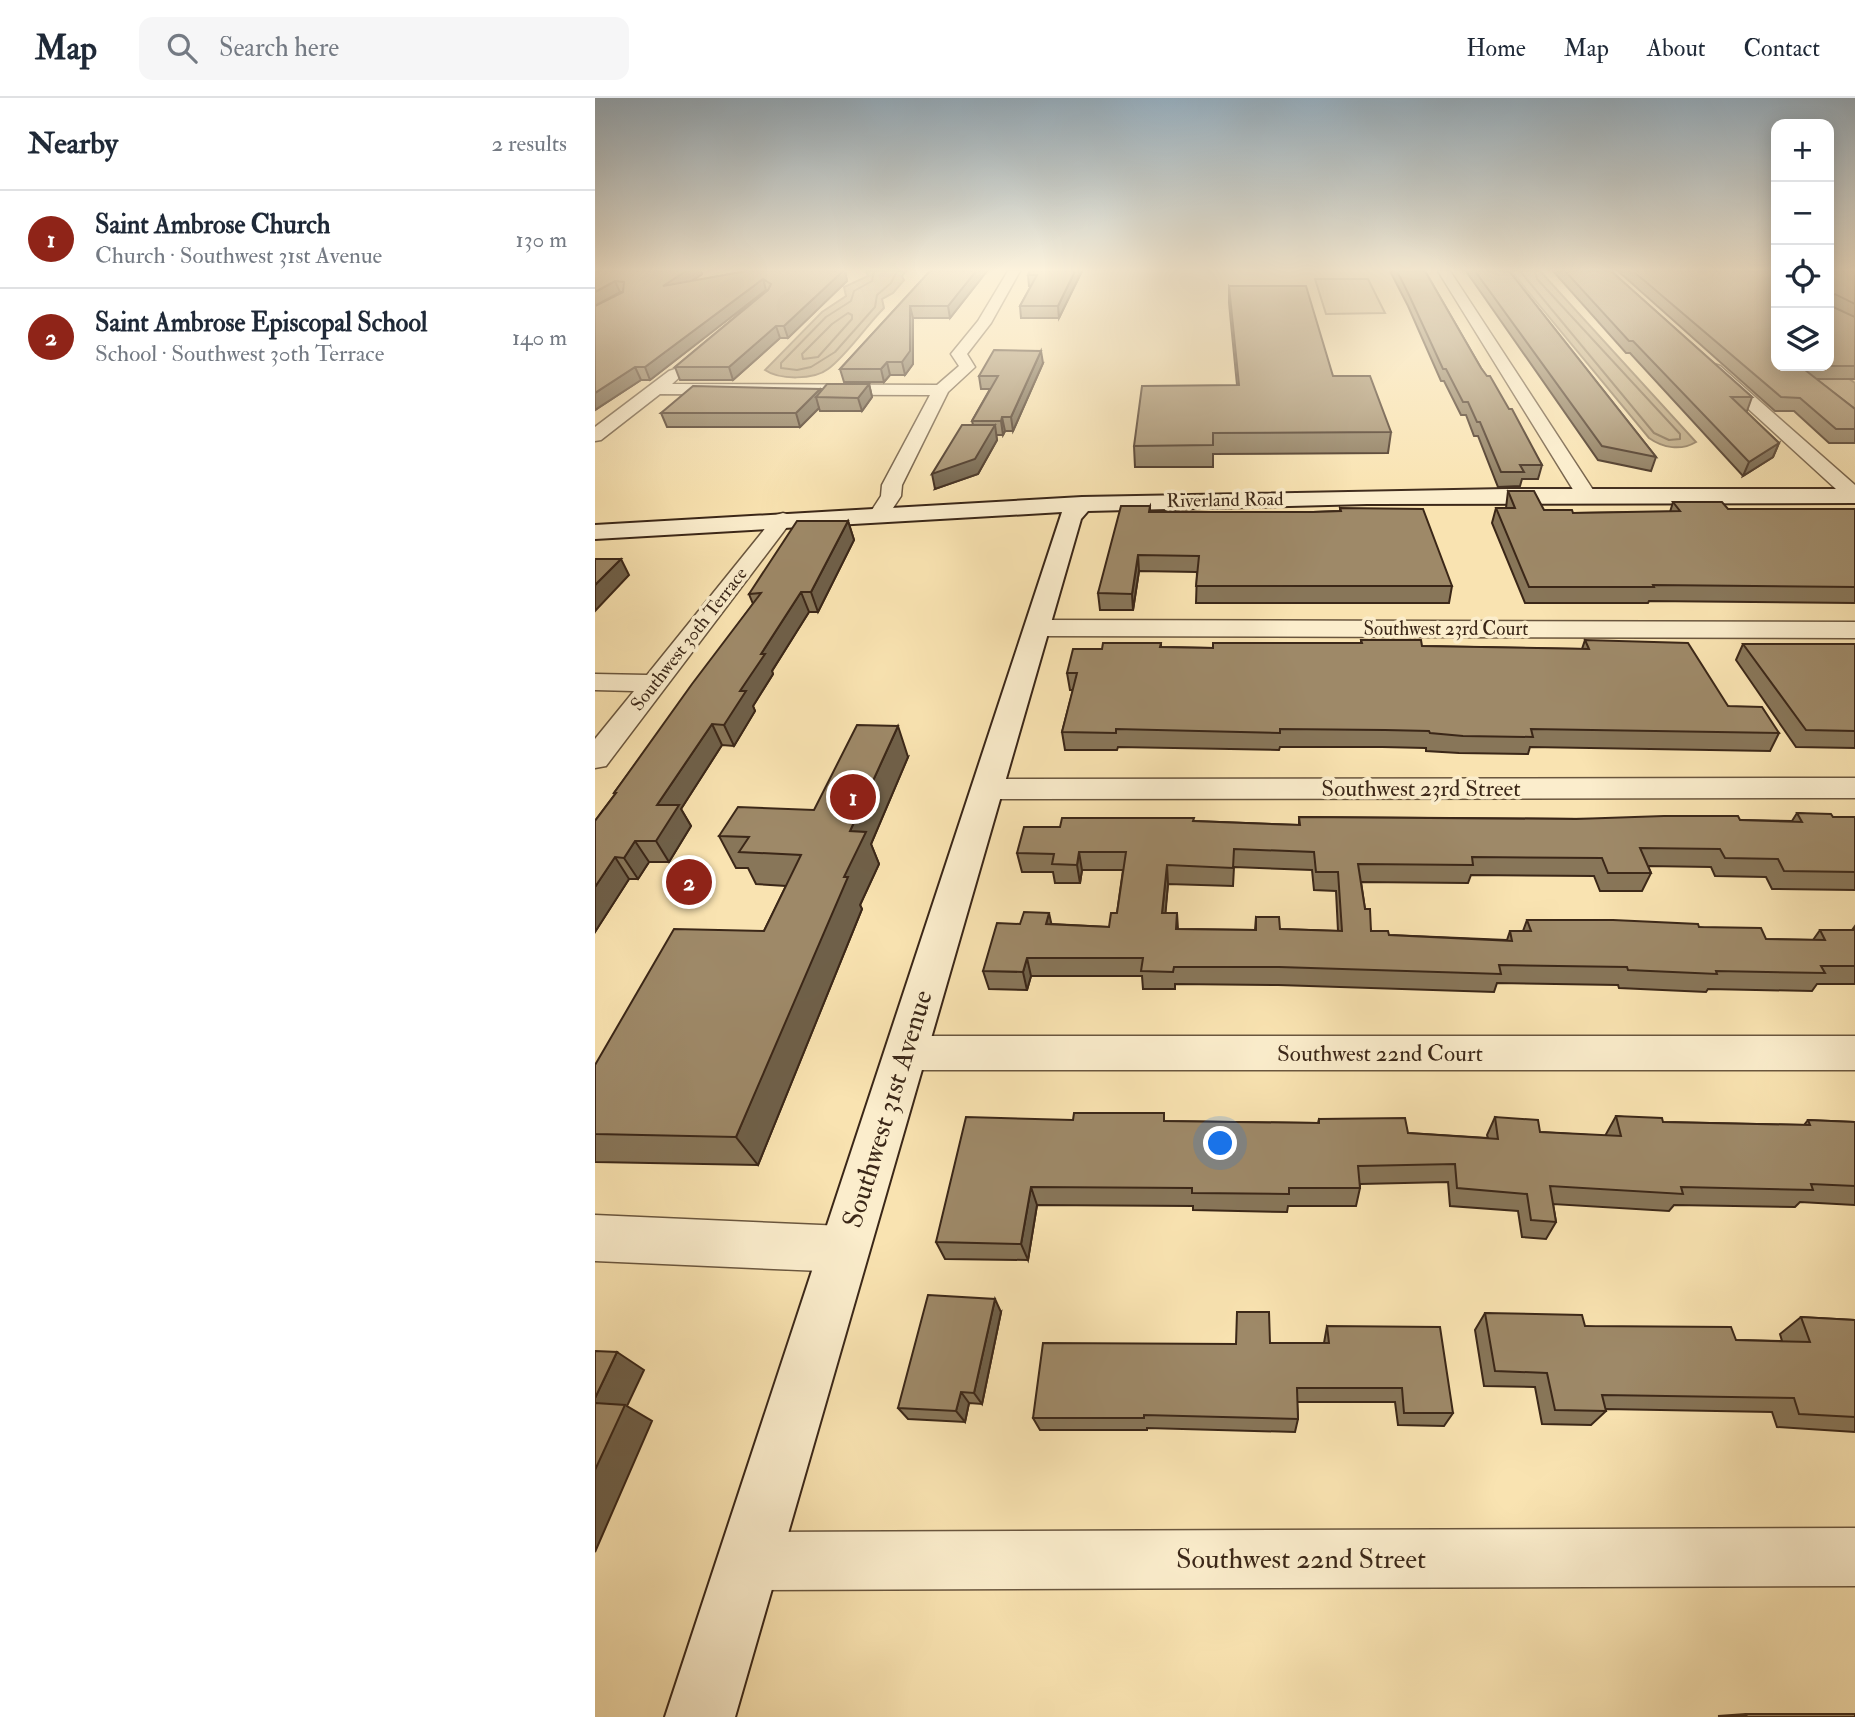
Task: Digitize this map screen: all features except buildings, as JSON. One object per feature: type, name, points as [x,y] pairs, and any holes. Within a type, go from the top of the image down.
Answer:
[{"type":"street","points":[[873,513],[891,496],[892,485],[941,390],[967,368],[959,354],[965,347]]},
{"type":"street","points":[[1492,347],[1587,496]]},
{"type":"street","points":[[1699,356],[1855,496]]},
{"type":"street","points":[[595,436],[686,364]]},
{"type":"street","points":[[656,390],[941,390]]},
{"type":"street","name":"Riverland Road","points":[[595,532],[873,513],[1082,504],[1299,498],[1855,496]]},
{"type":"street","name":"Southwest 31st Avenue","points":[[700,1717],[1070,518],[1082,504]]},
{"type":"street","name":"Southwest 30th Terrace","points":[[595,759],[783,519]]},
{"type":"street","name":"Southwest 23rd Court","points":[[1037,628],[1855,630]]},
{"type":"street","points":[[595,682],[655,682]]},
{"type":"street","name":"Southwest 23rd Street","points":[[986,789],[1855,788]]},
{"type":"street","name":"Southwest 22nd Court","points":[[906,1053],[1855,1053]]},
{"type":"street","points":[[595,1238],[844,1249]]},
{"type":"street","name":"Southwest 22nd Street","points":[[748,1561],[1855,1558]]},
{"type":"water","points":[[788,347],[850,347],[822,373],[806,377],[787,377],[765,370]]},
{"type":"water","points":[[1573,347],[1609,347],[1696,442],[1684,447],[1672,447],[1649,438]]},
{"type":"water","points":[[1834,368],[1855,383],[1855,414],[1799,371],[1834,371]]},
{"type":"place","name":"Saint Ambrose Church","points":[[853,797]]},
{"type":"place","name":"Saint Ambrose Episcopal School","points":[[689,882]]}]
